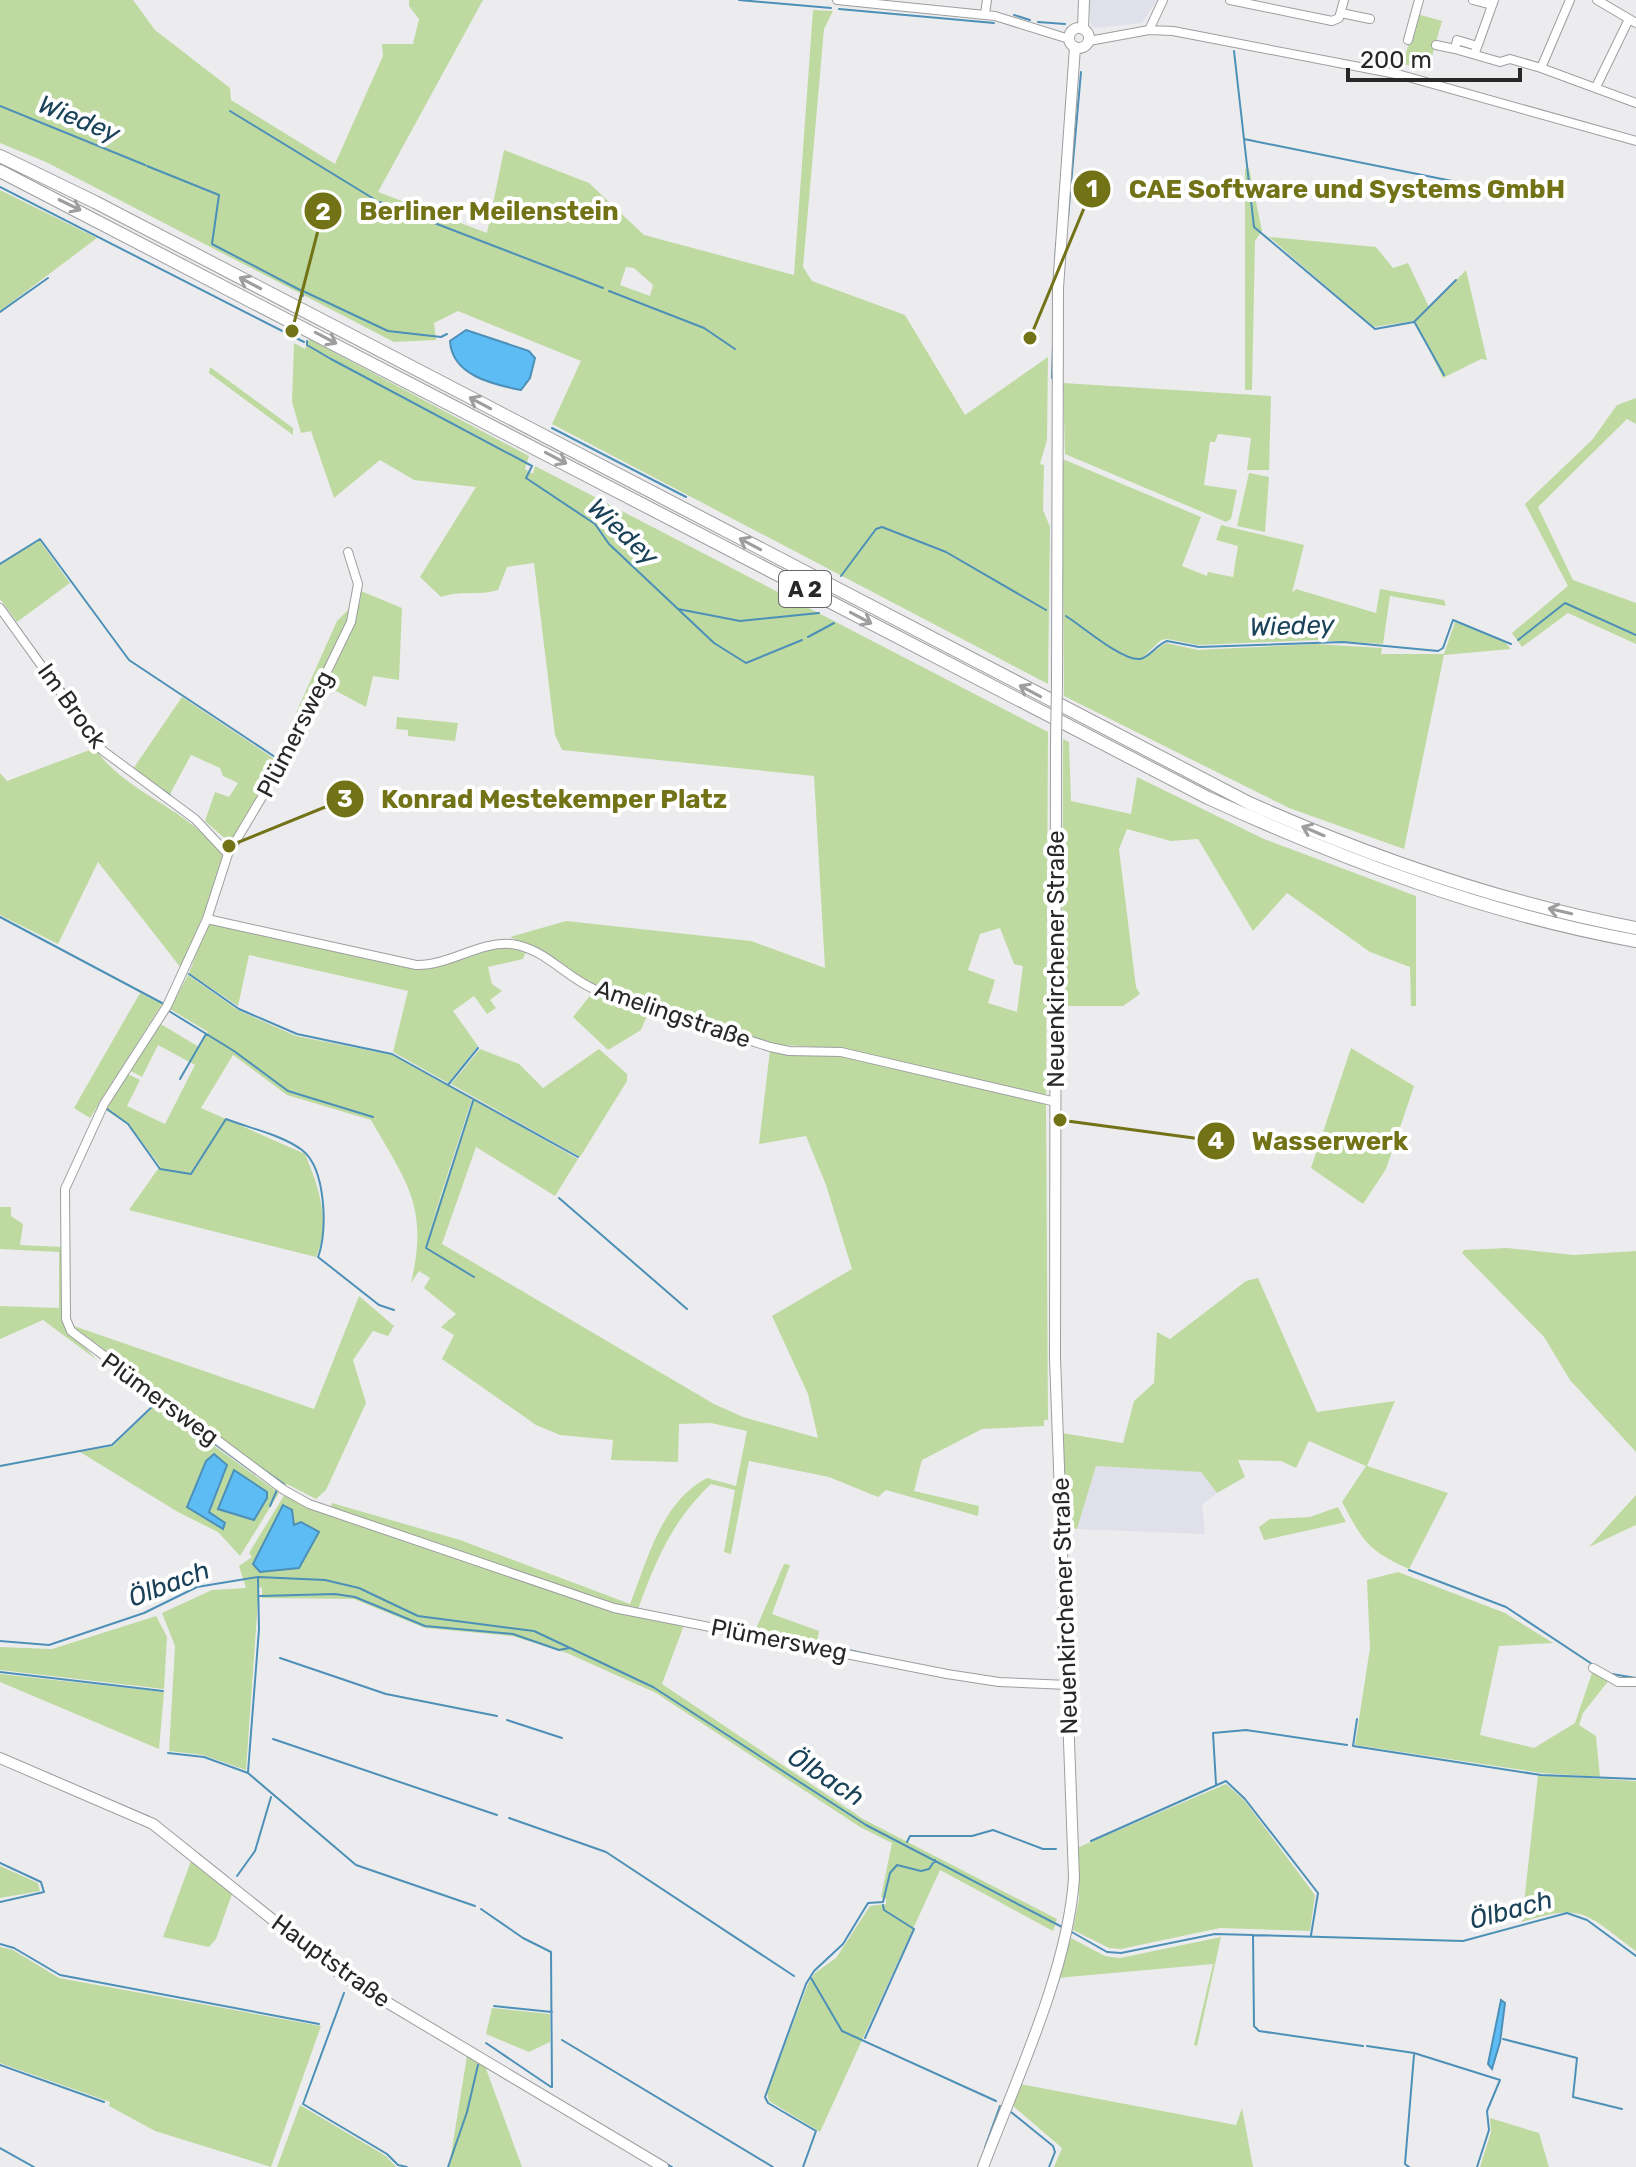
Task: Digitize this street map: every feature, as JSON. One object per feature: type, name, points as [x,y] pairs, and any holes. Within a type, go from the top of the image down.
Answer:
[{"type":"highway","name":"A 2","points":[[0,156],[95,202],[1249,803],[1411,868],[1539,906],[1636,928]]},
{"type":"highway","name":"A 2","points":[[0,171],[1208,798],[1323,849],[1450,895],[1636,941]]},
{"type":"main road","name":"Neuenkirchener Straße","points":[[983,2167],[1067,1930],[1074,1878],[1055,1358],[1056,740],[1058,288],[1082,0]]},
{"type":"main road","name":"Hauptstraße","points":[[0,1758],[153,1824],[343,1976],[663,2167]]},
{"type":"street","points":[[841,0],[985,14],[1079,37],[1149,30],[1401,75],[1635,138]]},
{"type":"street","points":[[985,14],[987,0]]},
{"type":"street","points":[[1149,30],[1163,0]]},
{"type":"street","points":[[1230,0],[1332,21],[1341,13],[1344,0]]},
{"type":"street","points":[[1408,40],[1419,0]]},
{"type":"street","points":[[1473,0],[1493,3],[1476,50]]},
{"type":"street","points":[[1541,68],[1570,0]]},
{"type":"street","points":[[1596,87],[1632,21],[1597,0]]},
{"type":"street","points":[[1341,13],[1370,19]]},
{"type":"street","points":[[1436,45],[1476,50],[1500,62],[1510,59],[1636,103]]},
{"type":"street","name":"Plümersweg","points":[[348,552],[358,584],[356,610],[283,762],[228,854],[207,919],[167,1006],[104,1104],[69,1176],[65,1189],[66,1319],[75,1336],[271,1481],[309,1504],[614,1608],[947,1674],[999,1682],[1068,1685]]},
{"type":"street","name":"Im Brock","points":[[0,608],[102,750],[195,819],[228,854]]},
{"type":"street","name":"Amelingstraße","points":[[207,919],[416,965],[440,963],[499,945],[519,946],[556,962],[595,990],[770,1047],[789,1051],[841,1052],[1056,1102]]},
{"type":"street","points":[[1593,1668],[1618,1682],[1636,1682]]},
{"type":"shaded area","points":[[1088,0],[1157,0],[1142,23],[1095,28],[1091,25]]},
{"type":"shaded area","points":[[1096,1466],[1201,1472],[1217,1493],[1202,1505],[1205,1534],[1077,1529]]},
{"type":"green space","points":[[0,0],[133,0],[155,30],[230,88],[231,100],[335,164],[383,56],[382,44],[413,44],[419,19],[409,6],[409,0],[483,0],[378,192],[487,233],[504,150],[589,183],[644,235],[794,275],[813,10],[833,11],[824,29],[803,267],[812,281],[905,315],[965,415],[1048,357],[1047,440],[1040,464],[1044,465],[1043,510],[1050,527],[1048,684],[552,424],[581,361],[458,311],[434,323],[436,340],[394,342],[46,162],[0,143]],"holes":[[[626,267],[634,268],[653,285],[650,296],[620,285]]]},
{"type":"green space","points":[[1417,14],[1442,21],[1428,70],[1403,64]]},
{"type":"green space","points":[[1249,168],[1262,231],[1255,241],[1252,390],[1245,390],[1245,169]]},
{"type":"green space","points":[[0,190],[97,238],[0,311]]},
{"type":"green space","points":[[1269,237],[1376,247],[1393,268],[1408,263],[1429,307],[1427,310],[1466,270],[1487,360],[1481,359],[1443,378],[1415,321],[1373,327]]},
{"type":"green space","points":[[309,339],[529,456],[525,469],[533,474],[535,466],[1048,732],[1046,1096],[841,1049],[770,1044],[592,986],[558,960],[510,937],[566,921],[751,941],[825,968],[814,776],[562,750],[555,735],[534,563],[507,567],[498,590],[441,597],[420,577],[476,487],[414,480],[380,460],[334,498],[311,431],[301,433],[292,402],[294,343],[305,349]],"holes":[[[1000,928],[1014,964],[1023,966],[1017,1012],[988,1003],[995,980],[968,970],[980,934]]]},
{"type":"green space","points":[[210,367],[293,428],[293,435],[209,373]]},
{"type":"green space","points":[[1063,383],[1271,396],[1269,470],[1247,470],[1251,438],[1218,434],[1215,442],[1210,442],[1204,485],[1237,490],[1231,519],[1226,522],[1065,454]]},
{"type":"green space","points":[[1636,398],[1636,424],[1627,419],[1538,507],[1573,580],[1636,603],[1636,644],[1568,613],[1522,647],[1512,633],[1568,586],[1525,504],[1592,440],[1617,405]]},
{"type":"green space","points":[[1062,461],[1201,517],[1182,566],[1207,576],[1208,572],[1233,577],[1238,546],[1216,540],[1221,525],[1304,545],[1292,593],[1296,589],[1376,613],[1380,589],[1444,600],[1446,606],[1390,596],[1383,644],[1315,640],[1198,645],[1167,639],[1161,640],[1140,660],[1166,643],[1198,650],[1315,644],[1382,648],[1381,654],[1444,654],[1455,622],[1504,641],[1511,649],[1444,655],[1404,849],[1289,808],[1064,696]]},
{"type":"green space","points":[[1249,473],[1269,477],[1265,532],[1237,526]]},
{"type":"green space","points":[[39,540],[70,583],[17,622],[0,599],[0,565]]},
{"type":"green space","points":[[361,591],[402,608],[399,680],[373,676],[366,707],[325,685],[293,755],[280,749],[337,621],[355,603],[360,603]]},
{"type":"green space","points":[[182,697],[279,762],[230,843],[205,821],[215,792],[229,797],[238,783],[223,776],[220,768],[191,755],[170,794],[133,769]]},
{"type":"green space","points":[[397,717],[458,723],[455,741],[408,736],[408,730],[396,729]]},
{"type":"green space","points":[[1063,739],[1069,742],[1071,801],[1131,814],[1137,777],[1264,839],[1416,896],[1416,1006],[1411,1006],[1410,967],[1370,952],[1287,893],[1253,931],[1198,839],[1171,841],[1127,829],[1119,849],[1136,987],[1140,994],[1123,1006],[1062,1006]]},
{"type":"green space","points":[[95,748],[124,778],[197,829],[226,861],[181,968],[98,862],[58,944],[0,915],[0,773],[7,781]]},
{"type":"green space","points":[[213,924],[441,966],[500,947],[526,951],[523,959],[488,967],[492,984],[502,991],[490,1000],[496,1008],[487,1014],[474,996],[453,1011],[478,1046],[448,1083],[393,1052],[408,991],[249,955],[238,1006],[189,973],[207,926]]},
{"type":"green space","points":[[188,975],[238,1010],[296,1036],[393,1055],[472,1099],[427,1238],[474,1100],[578,1159],[555,1196],[476,1147],[442,1244],[714,1404],[743,1417],[818,1438],[808,1394],[772,1316],[852,1269],[826,1185],[806,1136],[759,1144],[770,1050],[840,1055],[1046,1104],[1048,1420],[1044,1420],[1044,1426],[982,1429],[922,1460],[914,1491],[979,1506],[978,1516],[886,1490],[878,1497],[829,1477],[749,1461],[731,1554],[724,1552],[735,1490],[711,1484],[686,1512],[667,1542],[638,1609],[615,1606],[330,1509],[332,1503],[460,1540],[630,1604],[658,1533],[678,1501],[707,1478],[736,1486],[747,1431],[711,1423],[679,1424],[678,1462],[611,1460],[613,1440],[560,1435],[536,1425],[442,1359],[454,1335],[441,1327],[456,1314],[424,1288],[430,1278],[419,1271],[411,1283],[416,1257],[416,1215],[404,1179],[371,1120],[287,1095],[233,1055],[201,1108],[305,1154],[319,1192],[323,1218],[316,1257],[129,1210],[160,1166],[129,1125],[104,1109],[126,1073],[140,1080],[127,1106],[165,1124],[195,1065],[158,1045],[142,1077],[129,1070],[159,1023],[199,1047],[208,1032],[170,1009]]},
{"type":"green space","points":[[593,992],[649,1011],[641,1030],[608,1050],[573,1017]]},
{"type":"green space","points":[[140,993],[162,1004],[90,1118],[74,1108]]},
{"type":"green space","points":[[1351,1048],[1414,1086],[1386,1169],[1363,1204],[1311,1168]]},
{"type":"green space","points":[[480,1049],[519,1064],[543,1088],[599,1049],[627,1074],[627,1081],[580,1157],[451,1084]]},
{"type":"green space","points":[[0,1207],[11,1207],[11,1216],[23,1224],[20,1245],[63,1247],[65,1327],[97,1360],[43,1320],[0,1339],[0,1306],[59,1308],[59,1252],[0,1249]]},
{"type":"green space","points":[[1507,1248],[1574,1255],[1636,1251],[1636,1452],[1570,1380],[1544,1337],[1462,1253],[1464,1250]]},
{"type":"green space","points":[[1258,1278],[1317,1412],[1395,1401],[1367,1466],[1448,1493],[1409,1569],[1384,1556],[1368,1543],[1342,1502],[1366,1466],[1309,1441],[1296,1468],[1281,1461],[1238,1460],[1245,1477],[1217,1493],[1201,1472],[1096,1466],[1077,1529],[1068,1527],[1062,1433],[1123,1443],[1134,1401],[1154,1383],[1157,1332],[1170,1339],[1246,1281]]},
{"type":"green space","points":[[359,1296],[394,1326],[388,1336],[373,1331],[353,1360],[366,1403],[326,1490],[316,1499],[287,1484],[284,1486],[71,1325],[314,1409]]},
{"type":"green space","points":[[156,1404],[279,1493],[240,1556],[218,1532],[178,1512],[80,1452],[113,1446]]},
{"type":"green space","points":[[285,1494],[614,1611],[684,1625],[662,1684],[863,1819],[1057,1919],[1053,1931],[940,1870],[820,2132],[769,2101],[767,2092],[808,1984],[815,1973],[836,1958],[870,1906],[886,1904],[886,1899],[881,1897],[892,1843],[860,1827],[656,1693],[567,1653],[512,1636],[425,1628],[354,1599],[262,1598],[262,1588],[259,1587],[246,1770],[203,1755],[169,1751],[175,1646],[162,1613],[212,1590],[246,1588],[239,1566],[252,1557],[249,1553]]},
{"type":"green space","points":[[1636,1495],[1636,1525],[1589,1547]]},
{"type":"green space","points":[[1338,1507],[1346,1522],[1264,1540],[1259,1527],[1270,1519],[1310,1517]]},
{"type":"green space","points":[[784,1564],[790,1565],[772,1614],[819,1631],[817,1642],[755,1631]]},
{"type":"green space","points":[[1398,1572],[1505,1613],[1553,1643],[1499,1646],[1480,1735],[1534,1748],[1575,1723],[1593,1670],[1610,1679],[1583,1713],[1579,1725],[1596,1736],[1600,1777],[1542,1773],[1355,1745],[1370,1648],[1367,1580]]},
{"type":"green space","points":[[156,1616],[167,1637],[164,1689],[0,1670],[0,1647],[52,1649]]},
{"type":"green space","points":[[0,1674],[164,1692],[159,1749],[0,1682]]},
{"type":"green space","points":[[1538,1775],[1636,1781],[1636,1951],[1595,1921],[1573,1913],[1559,1913],[1522,1922]]},
{"type":"green space","points":[[1226,1784],[1244,1800],[1315,1895],[1310,1931],[1220,1928],[1121,1949],[1109,1948],[1073,1930],[1079,1898],[1079,1847]]},
{"type":"green space","points":[[191,1861],[232,1894],[216,1939],[209,1947],[163,1937]]},
{"type":"green space","points":[[0,1866],[38,1883],[40,1891],[0,1898]]},
{"type":"green space","points":[[1221,1937],[1197,2046],[1194,2045],[1213,1964],[1057,1978],[1071,1938],[1105,1956],[1120,1958]]},
{"type":"green space","points":[[0,1947],[13,1950],[59,1978],[321,2026],[271,2167],[155,2131],[109,2106],[110,2102],[0,2063]]},
{"type":"green space","points":[[492,2008],[550,2014],[550,2042],[529,2052],[486,2034]]},
{"type":"green space","points":[[467,2056],[485,2066],[522,2167],[449,2167]]},
{"type":"green space","points":[[1020,2084],[1236,2125],[1242,2108],[1253,2167],[1054,2167],[1062,2148],[1012,2105]]},
{"type":"green space","points":[[300,2105],[386,2156],[396,2167],[277,2167]]},
{"type":"green space","points":[[1490,2118],[1539,2133],[1549,2167],[1480,2167],[1491,2132]]},
{"type":"water","points":[[466,330],[529,351],[535,358],[530,378],[521,390],[486,381],[465,370],[452,353],[450,341]]},
{"type":"water","points":[[214,1454],[227,1465],[209,1512],[225,1523],[223,1529],[187,1507],[206,1461]]},
{"type":"water","points":[[234,1470],[267,1492],[267,1498],[254,1520],[218,1509]]},
{"type":"water","points":[[283,1505],[292,1510],[294,1525],[301,1522],[319,1532],[299,1568],[260,1572],[253,1564]]},
{"type":"water","points":[[1501,2000],[1505,2003],[1500,2042],[1492,2069],[1488,2064]]},
{"type":"waterway","points":[[739,0],[831,8]]},
{"type":"waterway","points":[[839,9],[994,23]]},
{"type":"waterway","points":[[1014,15],[1030,20]]},
{"type":"waterway","points":[[1038,22],[1065,24]]},
{"type":"waterway","points":[[1234,51],[1254,227],[1375,329],[1414,322],[1456,280]]},
{"type":"waterway","points":[[1068,218],[1081,72]]},
{"type":"waterway","name":"Wiedey","points":[[0,106],[145,165]]},
{"type":"waterway","points":[[230,111],[374,199]]},
{"type":"waterway","points":[[1244,139],[1457,182]]},
{"type":"waterway","name":"Wiedey","points":[[147,166],[219,195],[212,244],[302,291],[303,296]]},
{"type":"waterway","points":[[0,187],[304,342]]},
{"type":"waterway","points":[[380,202],[603,288]]},
{"type":"waterway","points":[[1052,378],[1056,243]]},
{"type":"waterway","points":[[0,312],[48,278]]},
{"type":"waterway","points":[[303,291],[388,331],[441,337],[447,334]]},
{"type":"waterway","points":[[609,291],[704,328],[735,349]]},
{"type":"waterway","points":[[1415,323],[1444,375]]},
{"type":"waterway","name":"Wiedey","points":[[307,341],[307,345],[331,359],[532,466],[526,478],[595,524],[609,544],[678,609],[740,621],[819,613]]},
{"type":"waterway","points":[[552,428],[686,497]]},
{"type":"waterway","name":"Wiedey","points":[[841,576],[876,529],[882,527],[946,552],[1046,610]]},
{"type":"waterway","points":[[0,564],[40,539],[129,660],[281,761]]},
{"type":"waterway","name":"Wiedey","points":[[1518,640],[1565,603],[1636,635]]},
{"type":"waterway","points":[[679,610],[714,643],[746,663],[802,640]]},
{"type":"waterway","name":"Wiedey","points":[[1066,616],[1123,655],[1140,659],[1167,641],[1199,647],[1343,642],[1438,651],[1443,648],[1453,620],[1511,644]]},
{"type":"waterway","points":[[808,637],[834,623]]},
{"type":"waterway","points":[[48,667],[89,724]]},
{"type":"waterway","points":[[99,739],[105,747]]},
{"type":"waterway","points":[[161,789],[170,795]]},
{"type":"waterway","points":[[0,917],[162,1003]]},
{"type":"waterway","points":[[189,974],[239,1009],[297,1034],[392,1054],[578,1157]]},
{"type":"waterway","points":[[169,1011],[234,1051],[288,1091],[373,1117]]},
{"type":"waterway","points":[[180,1079],[206,1034]]},
{"type":"waterway","points":[[448,1085],[478,1048]]},
{"type":"waterway","points":[[473,1101],[426,1248],[474,1277]]},
{"type":"waterway","points":[[107,1109],[128,1124],[160,1169],[191,1174],[226,1119],[275,1136],[302,1150],[316,1171],[323,1201],[323,1232],[318,1257],[379,1305],[394,1310]]},
{"type":"waterway","points":[[559,1198],[687,1309]]},
{"type":"waterway","points":[[0,1466],[112,1445],[157,1402],[256,1474]]},
{"type":"waterway","points":[[251,1461],[284,1484]]},
{"type":"waterway","points":[[270,1506],[277,1490]]},
{"type":"waterway","points":[[1409,1570],[1506,1607],[1592,1664]]},
{"type":"waterway","name":"Ölbach","points":[[0,1641],[49,1645],[144,1613],[197,1587],[258,1577],[325,1580],[359,1588],[418,1616],[534,1631],[653,1687],[866,1825],[1064,1928]]},
{"type":"waterway","points":[[248,1772],[259,1629],[258,1579]]},
{"type":"waterway","points":[[260,1596],[335,1594],[355,1597],[425,1626],[513,1634],[559,1650],[569,1648]]},
{"type":"waterway","points":[[817,1643],[871,1655]]},
{"type":"waterway","points":[[280,1658],[386,1694],[497,1716]]},
{"type":"waterway","points":[[0,1672],[163,1691]]},
{"type":"waterway","points":[[1612,1674],[1636,1678]]},
{"type":"waterway","points":[[1357,1719],[1353,1746],[1541,1775],[1636,1779]]},
{"type":"waterway","points":[[507,1720],[562,1738]]},
{"type":"waterway","points":[[1216,1784],[1213,1733],[1246,1730],[1347,1745]]},
{"type":"waterway","points":[[273,1739],[497,1815]]},
{"type":"waterway","points":[[168,1753],[204,1757],[248,1773],[356,1865],[475,1906]]},
{"type":"waterway","points":[[44,1772],[149,1817]]},
{"type":"waterway","points":[[1091,1841],[1226,1781],[1245,1799],[1318,1893],[1311,1935]]},
{"type":"waterway","points":[[237,1876],[255,1851],[271,1797]]},
{"type":"waterway","points":[[509,1818],[606,1852],[794,1976]]},
{"type":"waterway","points":[[907,1842],[910,1836],[972,1836],[993,1830],[1043,1849],[1056,1849]]},
{"type":"waterway","points":[[197,1853],[227,1877]]},
{"type":"waterway","points":[[803,2167],[816,2131],[768,2103],[765,2097],[806,1984],[814,1971],[843,1944],[868,1903],[883,1902],[890,1873],[897,1865],[921,1871],[929,1869],[935,1860]]},
{"type":"waterway","points":[[0,1863],[41,1882],[44,1892],[0,1902]]},
{"type":"waterway","points":[[865,2038],[914,1929],[884,1910],[883,1905]]},
{"type":"waterway","points":[[481,1909],[523,1938],[551,1952],[552,2087]]},
{"type":"waterway","name":"Ölbach","points":[[1070,1931],[1107,1952],[1121,1953],[1215,1934],[1463,1941],[1567,1913],[1587,1920],[1636,1956]]},
{"type":"waterway","points":[[1253,1935],[1254,2026],[1259,2031],[1363,2046]]},
{"type":"waterway","points":[[0,1944],[14,1948],[60,1975],[319,2024]]},
{"type":"waterway","points":[[811,1978],[842,2031],[996,2101]]},
{"type":"waterway","points":[[344,1993],[303,2104],[387,2154],[398,2165],[407,2167]]},
{"type":"waterway","points":[[494,2006],[552,2012]]},
{"type":"waterway","points":[[1503,2039],[1577,2058],[1573,2097],[1622,2109]]},
{"type":"waterway","points":[[562,2040],[773,2167]]},
{"type":"waterway","points":[[486,2043],[551,2087]]},
{"type":"waterway","points":[[1367,2046],[1414,2053],[1500,2080],[1487,2111],[1489,2130],[1477,2167]]},
{"type":"waterway","points":[[1409,2167],[1405,2164],[1414,2055]]},
{"type":"waterway","points":[[0,2065],[104,2102]]},
{"type":"waterway","points":[[448,2167],[467,2112],[478,2065]]},
{"type":"waterway","points":[[985,2147],[1000,2106]]},
{"type":"waterway","points":[[1011,2112],[1053,2146],[1055,2152],[1049,2167]]},
{"type":"waterway","points":[[0,2148],[34,2167]]},
{"type":"waterway","points":[[665,2163],[672,2167]]},
{"type":"place","name":"Berliner Meilenstein","points":[[292,331]]},
{"type":"place","name":"CAE Software und Systems GmbH","points":[[1030,338]]},
{"type":"place","name":"Konrad Mestekemper Platz","points":[[229,846]]},
{"type":"place","name":"Wasserwerk","points":[[1060,1120]]}]
